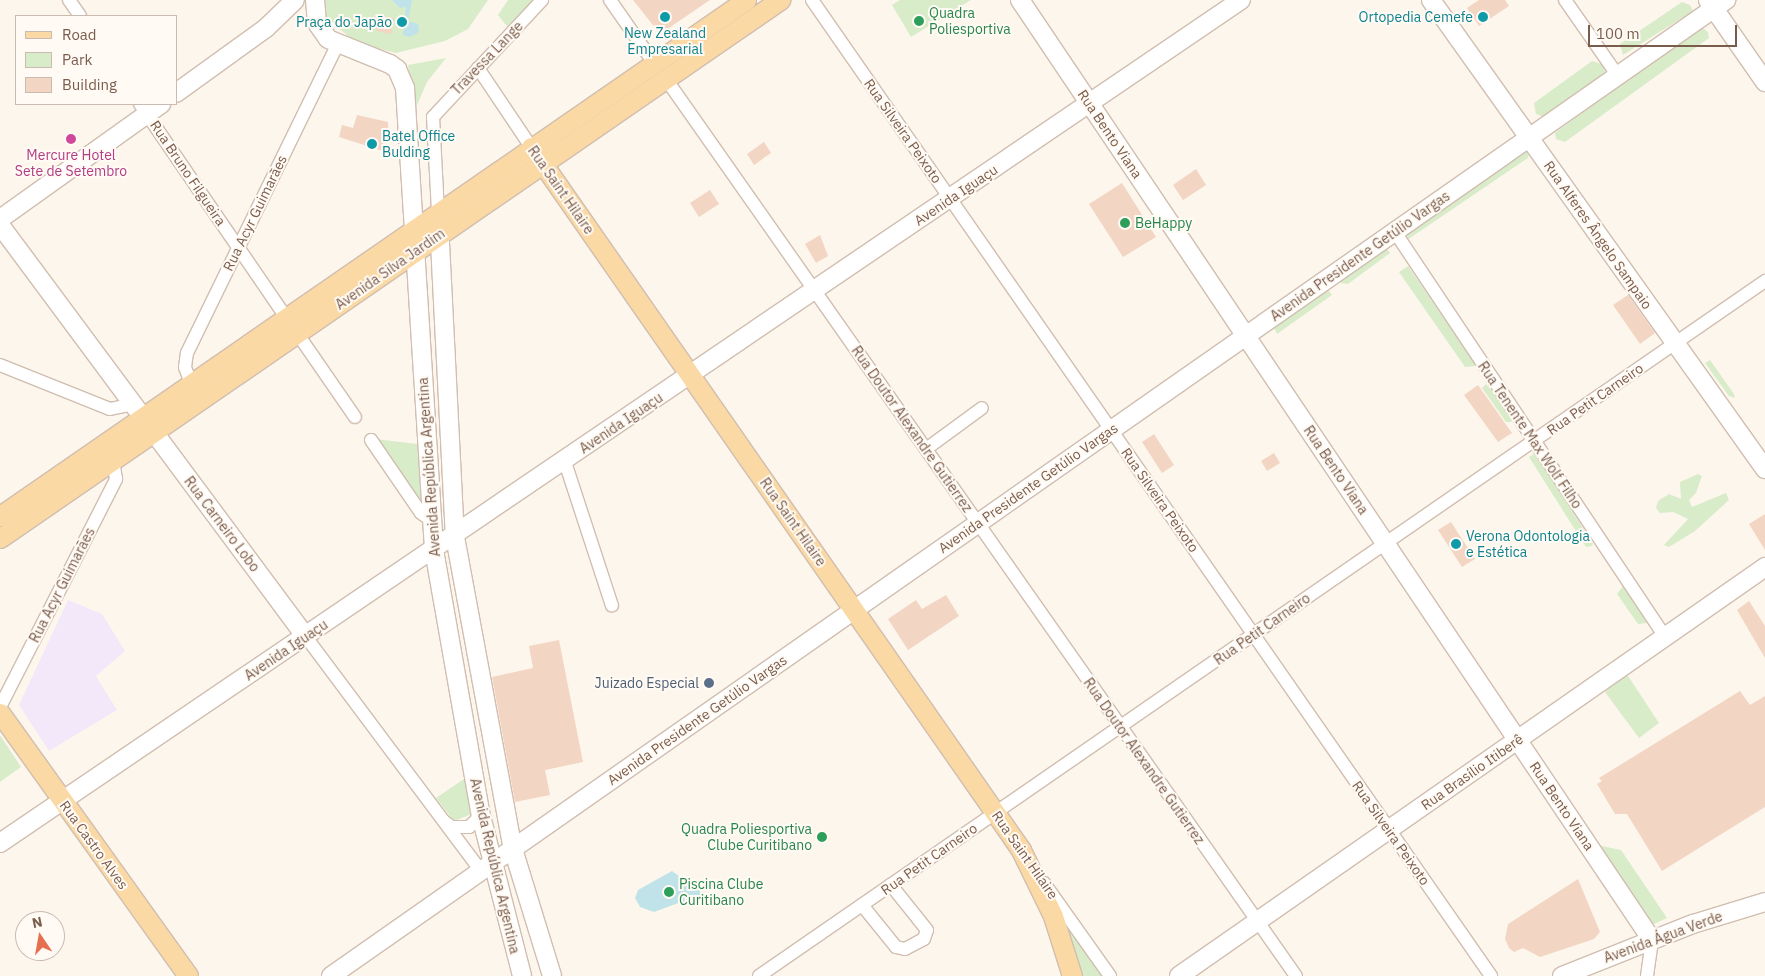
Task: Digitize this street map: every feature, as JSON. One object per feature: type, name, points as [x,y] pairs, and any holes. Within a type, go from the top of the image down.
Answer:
[{"type":"main road","points":[[178,92],[266,28],[295,0]]},
{"type":"main road","name":"Avenida República Argentina","points":[[315,0],[317,23],[338,44],[377,57],[397,69],[402,78],[415,228],[430,519],[434,550],[481,816],[487,867],[522,976]]},
{"type":"main road","name":"Avenida Silva Jardim","points":[[0,516],[125,429],[138,410],[191,383],[746,0]]},
{"type":"main road","name":"Avenida Silva Jardim","points":[[0,538],[666,79],[775,0]]},
{"type":"main road","name":"Rua Bento Viana","points":[[1020,0],[1652,940]]},
{"type":"main road","name":"Avenida Iguaçu","points":[[0,844],[455,537],[1241,0]]},
{"type":"main road","name":"Rua Alferes Ângelo Sampaio","points":[[1431,0],[1765,469]]},
{"type":"main road","points":[[1716,3],[1765,82]]},
{"type":"main road","name":"Avenida Presidente Getúlio Vargas","points":[[331,976],[1618,76],[1716,3]]},
{"type":"main road","points":[[0,219],[150,107]]},
{"type":"main road","name":"Rua Saint Hilaire","points":[[532,147],[1022,850]]},
{"type":"main road","name":"Avenida República Argentina","points":[[438,212],[455,537],[513,849],[552,976]]},
{"type":"main road","name":"Rua Carneiro Lobo","points":[[0,225],[306,636]]},
{"type":"main road","points":[[361,265],[391,268]]},
{"type":"main road","points":[[452,506],[463,517],[480,519]]},
{"type":"main road","name":"Rua Brasílio Itiberê","points":[[1179,976],[1765,567]]},
{"type":"main road","name":"Rua Castro Alves","points":[[0,713],[188,976]]},
{"type":"main road","points":[[1022,850],[1053,916],[1072,976]]},
{"type":"main road","name":"Avenida Água Verde","points":[[1562,976],[1652,940],[1765,902]]},
{"type":"street","points":[[69,0],[79,15]]},
{"type":"street","name":"Travessa Lange","points":[[433,117],[542,0]]},
{"type":"street","points":[[610,0],[654,63]]},
{"type":"street","name":"Rua Silveira Peixoto","points":[[812,0],[1491,976]]},
{"type":"street","points":[[1565,0],[1618,76]]},
{"type":"street","name":"Rua Acyr Guimarães","points":[[191,383],[185,367],[187,354],[338,44]]},
{"type":"street","name":"Rua Saint Hilaire","points":[[478,68],[532,147]]},
{"type":"street","name":"Rua Doutor Alexandre Gutierrez","points":[[666,79],[1296,976]]},
{"type":"street","name":"Rua Bruno Filgueira","points":[[150,107],[238,248],[286,317]]},
{"type":"street","name":"Avenida República Argentina","points":[[433,117],[438,212]]},
{"type":"street","name":"Rua Tenente Max Wolf Filho","points":[[1395,232],[1665,637]]},
{"type":"street","name":"Rua Petit Carneiro","points":[[759,976],[1765,281]]},
{"type":"street","points":[[297,333],[355,417]]},
{"type":"street","points":[[0,365],[110,409],[138,410]]},
{"type":"street","points":[[926,449],[982,408]]},
{"type":"street","points":[[110,409],[125,429]]},
{"type":"street","points":[[371,440],[421,513],[430,519]]},
{"type":"street","name":"Rua Acyr Guimarães","points":[[0,707],[116,478],[112,461]]},
{"type":"street","points":[[565,462],[612,606]]},
{"type":"street","name":"Rua Carneiro Lobo","points":[[306,636],[445,822],[487,867]]},
{"type":"street","points":[[445,822],[460,828],[481,816]]},
{"type":"street","name":"Rua Saint Hilaire","points":[[1022,850],[1110,976]]},
{"type":"street","points":[[862,905],[896,947],[905,949],[924,938],[926,930],[891,885]]},
{"type":"street","points":[[1647,976],[1652,940]]},
{"type":"shaded area","points":[[68,600],[102,614],[125,651],[96,676],[117,710],[49,751],[19,705]]},
{"type":"green space","name":"Praça do Japão","points":[[323,0],[488,0],[468,29],[445,41],[396,53],[356,43],[325,16],[320,6]]},
{"type":"green space","points":[[508,0],[535,0],[510,30],[498,15]]},
{"type":"green space","name":"Quadra Poliesportiva","points":[[900,0],[971,0],[911,37],[892,5]]},
{"type":"green space","points":[[1682,2],[1690,5],[1693,11],[1623,55],[1620,44]]},
{"type":"green space","points":[[1700,26],[1708,32],[1709,38],[1565,142],[1556,139],[1555,133]]},
{"type":"green space","points":[[446,58],[427,82],[415,110],[408,65]]},
{"type":"green space","points":[[1592,61],[1602,64],[1605,71],[1602,75],[1544,117],[1536,114],[1534,103]]},
{"type":"green space","points":[[1524,152],[1529,153],[1528,158],[1407,240],[1408,232]]},
{"type":"green space","points":[[1385,246],[1390,253],[1348,284],[1341,283],[1340,279]]},
{"type":"green space","points":[[1408,266],[1475,366],[1465,367],[1399,272]]},
{"type":"green space","points":[[1326,287],[1332,295],[1277,334],[1273,326]]},
{"type":"green space","points":[[1710,360],[1735,398],[1729,396],[1705,363]]},
{"type":"green space","points":[[1486,384],[1514,418],[1511,422],[1506,422],[1482,388]]},
{"type":"green space","points":[[375,439],[417,444],[422,505]]},
{"type":"green space","points":[[1535,453],[1593,544],[1592,546],[1586,547],[1529,457]]},
{"type":"green space","points":[[1698,474],[1702,476],[1696,493],[1689,500],[1692,507],[1726,493],[1729,500],[1695,531],[1669,547],[1664,545],[1688,519],[1673,512],[1660,513],[1656,508],[1658,501],[1669,494],[1681,499],[1680,482]]},
{"type":"green space","points":[[1623,586],[1648,620],[1647,623],[1638,624],[1617,594]]},
{"type":"green space","points":[[1623,676],[1628,676],[1659,723],[1639,738],[1605,692]]},
{"type":"green space","points":[[0,735],[21,767],[0,782]]},
{"type":"green space","points":[[464,779],[472,814],[454,821],[436,798]]},
{"type":"green space","points":[[1597,845],[1621,850],[1667,918],[1652,925]]},
{"type":"green space","points":[[1062,916],[1104,976],[1081,976]]},
{"type":"water","points":[[392,0],[412,0],[408,21],[418,24],[419,32],[410,37],[403,35],[406,7],[400,8]]},
{"type":"water","name":"Piscina Clube Curitibano","points":[[672,871],[700,891],[700,903],[681,902],[654,912],[640,907],[635,898],[638,890]]},
{"type":"building","name":"New Zealand Empresarial","points":[[633,0],[710,0],[660,34]]},
{"type":"building","name":"Ortopedia Cemefe","points":[[1479,0],[1505,0],[1509,6],[1479,26],[1467,8]]},
{"type":"building","points":[[379,15],[394,18],[391,34],[376,31]]},
{"type":"building","points":[[357,115],[388,122],[389,137],[383,135],[383,151],[339,137],[342,125],[353,128]]},
{"type":"building","points":[[764,142],[771,153],[754,165],[747,154]]},
{"type":"building","points":[[1196,169],[1206,185],[1183,200],[1173,185]]},
{"type":"building","name":"BeHappy","points":[[1122,183],[1156,237],[1123,257],[1089,204]]},
{"type":"building","points":[[710,190],[719,204],[699,217],[690,203]]},
{"type":"building","points":[[820,235],[828,256],[816,263],[805,244]]},
{"type":"building","points":[[1628,295],[1655,333],[1640,344],[1613,305]]},
{"type":"building","points":[[1478,385],[1512,433],[1498,442],[1464,395]]},
{"type":"building","points":[[1154,434],[1174,465],[1162,473],[1142,442]]},
{"type":"building","points":[[1274,453],[1280,463],[1267,471],[1261,461]]},
{"type":"building","points":[[1765,514],[1765,550],[1749,524]]},
{"type":"building","name":"Verona Odontologia e Estética","points":[[1451,522],[1475,559],[1462,567],[1438,530]]},
{"type":"building","points":[[946,595],[959,616],[908,650],[888,619],[916,600],[922,609]]},
{"type":"building","points":[[1749,601],[1765,626],[1765,658],[1737,610]]},
{"type":"building","points":[[559,640],[583,762],[545,770],[550,795],[515,802],[492,677],[533,668],[529,646]]},
{"type":"building","points":[[1740,691],[1750,705],[1765,696],[1765,807],[1662,871],[1627,814],[1615,814],[1597,784],[1602,781],[1599,778]]},
{"type":"building","points":[[1578,879],[1600,932],[1594,939],[1540,957],[1523,948],[1514,952],[1509,948],[1505,939],[1508,924]]},
{"type":"place","name":"New Zealand Empresarial","points":[[665,17]]},
{"type":"place","name":"Ortopedia Cemefe","points":[[1483,17]]},
{"type":"place","name":"Quadra Poliesportiva","points":[[919,21]]},
{"type":"place","name":"Praça do Japão","points":[[402,22]]},
{"type":"place","name":"Mercure Hotel Sete de Setembro","points":[[71,139]]},
{"type":"place","name":"Batel Office Bulding","points":[[372,144]]},
{"type":"place","name":"BeHappy","points":[[1125,223]]},
{"type":"place","name":"Verona Odontologia e Estética","points":[[1456,544]]},
{"type":"place","name":"Juizado Especial","points":[[709,683]]},
{"type":"place","name":"Quadra Poliesportiva Clube Curitibano","points":[[822,837]]},
{"type":"place","name":"Piscina Clube Curitibano","points":[[669,892]]}]
